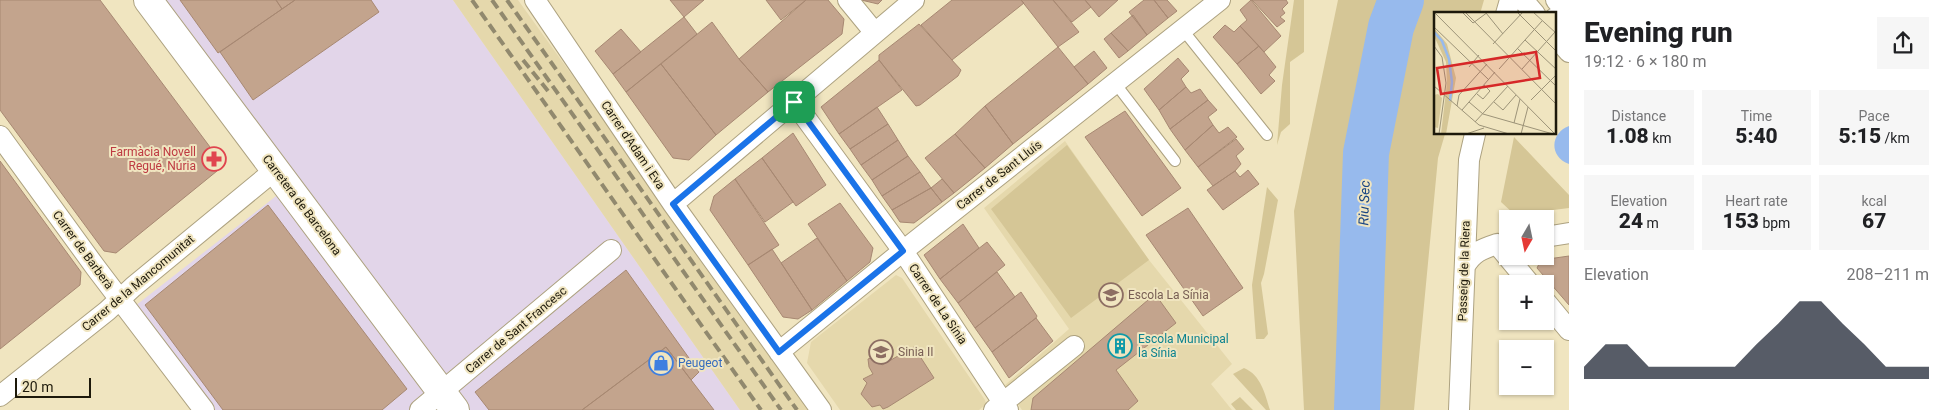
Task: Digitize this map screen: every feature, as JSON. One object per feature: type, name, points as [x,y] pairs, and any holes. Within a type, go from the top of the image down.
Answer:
[{"type":"main road","name":"Carretera de Barcelona","points":[[148,0],[449,401]]},
{"type":"street","name":"Carrer d'Adam i Eva","points":[[535,0],[673,204],[820,410]]},
{"type":"street","points":[[848,0],[875,33]]},
{"type":"street","points":[[673,204],[914,0]]},
{"type":"street","name":"Carrer de Sant Lluís","points":[[779,352],[903,251],[1220,0]]},
{"type":"street","points":[[1523,0],[1533,12]]},
{"type":"street","points":[[1541,0],[1550,12]]},
{"type":"street","points":[[1556,0],[1569,15]]},
{"type":"street","points":[[1556,19],[1569,35]]},
{"type":"street","points":[[1556,37],[1569,52]]},
{"type":"street","name":"Carrer de La Sínia","points":[[794,102],[903,251],[1002,408]]},
{"type":"street","name":"Passeig de la Riera","points":[[1459,410],[1469,160],[1475,135]]},
{"type":"street","name":"Carrer de Barberà","points":[[0,136],[119,299],[134,316],[204,410]]},
{"type":"street","name":"Carrer de la Mancomunitat","points":[[0,396],[275,170]]},
{"type":"street","points":[[1466,222],[1499,242]]},
{"type":"street","points":[[1554,236],[1569,233]]},
{"type":"street","points":[[1465,266],[1470,256],[1481,249],[1499,245]]},
{"type":"street","name":"Carrer de Sant Francesc","points":[[420,410],[449,401],[611,250]]},
{"type":"street","points":[[1554,312],[1569,330]]},
{"type":"street","points":[[1002,408],[1074,346]]},
{"type":"lane","points":[[1183,30],[1267,135]]},
{"type":"lane","points":[[1115,83],[1175,162]]},
{"type":"shaded area","points":[[146,0],[453,0],[740,410],[205,410],[126,313],[289,186]]},
{"type":"shaded area","points":[[453,0],[518,0],[813,410],[740,410]]},
{"type":"shaded area","points":[[1294,0],[1304,0],[1304,52],[1290,62],[1290,124],[1281,132],[1277,145],[1282,85]]},
{"type":"shaded area","points":[[1338,0],[1484,0],[1481,12],[1434,12],[1434,135],[1445,135],[1438,158],[1414,410],[1304,410],[1294,211]]},
{"type":"shaded area","points":[[1514,137],[1569,195],[1569,208],[1554,210],[1510,210],[1501,202]]},
{"type":"shaded area","name":"Escola La Sínia","points":[[1065,141],[1149,260],[1232,364],[1211,384],[1232,410],[1022,410],[1005,385],[1069,329],[984,208]]},
{"type":"shaded area","points":[[1067,145],[1149,260],[1071,318],[991,209]]},
{"type":"shaded area","points":[[1267,187],[1278,200],[1261,283],[1268,334],[1264,339],[1256,339],[1252,285]]},
{"type":"shaded area","name":"Sinia II","points":[[896,275],[902,278],[985,400],[986,404],[979,410],[840,410],[807,363],[811,342]]},
{"type":"shaded area","points":[[1244,368],[1255,375],[1264,392],[1270,410],[1266,410],[1233,374]]},
{"type":"shaded area","points":[[1240,397],[1253,410],[1236,410],[1231,404]]},
{"type":"water","points":[[1569,126],[1569,164],[1562,161],[1558,156],[1554,145],[1558,134]]},
{"type":"building","points":[[0,0],[100,0],[219,159],[217,171],[116,253],[104,251],[0,110]]},
{"type":"building","points":[[180,0],[276,0],[282,9],[218,53]]},
{"type":"building","points":[[276,0],[295,0],[282,9]]},
{"type":"building","points":[[295,0],[371,0],[379,12],[253,100],[220,52]]},
{"type":"building","points":[[670,0],[704,0],[684,17]]},
{"type":"building","points":[[766,0],[806,0],[781,20]]},
{"type":"building","points":[[806,0],[828,0],[844,19],[842,34],[768,92],[739,59]]},
{"type":"building","points":[[861,0],[882,0],[878,4]]},
{"type":"building","points":[[952,0],[1021,0],[1024,3],[952,60],[921,25]]},
{"type":"building","points":[[1021,0],[1053,0],[1079,32],[1058,47]]},
{"type":"building","points":[[1053,0],[1085,0],[1091,7],[1072,22]]},
{"type":"building","points":[[1085,0],[1118,0],[1099,17]]},
{"type":"building","points":[[1144,0],[1154,0],[1168,18],[1147,35],[1129,12]]},
{"type":"building","points":[[1154,0],[1167,0],[1177,11],[1168,18]]},
{"type":"building","points":[[1251,0],[1281,36],[1264,52],[1240,26],[1247,20],[1240,10]]},
{"type":"building","points":[[1252,0],[1286,0],[1288,3],[1282,9],[1285,13],[1280,17],[1285,21],[1277,27]]},
{"type":"building","points":[[1133,15],[1147,35],[1128,51],[1111,33]]},
{"type":"building","points":[[684,17],[697,34],[626,92],[613,74]]},
{"type":"building","points":[[712,22],[739,59],[768,92],[716,135],[661,64]]},
{"type":"building","points":[[919,24],[961,70],[958,76],[920,105],[916,106],[879,60],[879,55]]},
{"type":"building","points":[[1225,25],[1234,32],[1240,26],[1259,46],[1237,64],[1213,37]]},
{"type":"building","points":[[621,29],[641,52],[613,74],[595,51]]},
{"type":"building","points":[[1111,33],[1128,51],[1119,58],[1104,39]]},
{"type":"building","points":[[1259,46],[1276,67],[1269,75],[1275,81],[1261,94],[1237,64]]},
{"type":"building","points":[[1058,47],[1088,84],[1013,144],[985,106]]},
{"type":"building","points":[[1094,51],[1107,68],[1088,84],[1074,67]]},
{"type":"building","points":[[1178,58],[1189,71],[1181,79],[1186,87],[1159,110],[1144,89]]},
{"type":"building","points":[[879,60],[902,90],[839,134],[821,107]]},
{"type":"building","points":[[661,64],[716,135],[689,160],[673,158],[626,92]]},
{"type":"building","points":[[1186,87],[1191,93],[1200,89],[1208,100],[1170,129],[1159,110]]},
{"type":"building","points":[[1208,100],[1217,110],[1208,117],[1213,125],[1185,150],[1170,129]]},
{"type":"building","points":[[985,106],[1013,144],[985,168],[955,134]]},
{"type":"building","points":[[877,107],[888,124],[850,149],[839,134]]},
{"type":"building","points":[[1125,111],[1181,188],[1142,216],[1085,137]]},
{"type":"building","points":[[888,124],[898,140],[861,165],[850,149]]},
{"type":"building","points":[[1213,125],[1219,133],[1228,127],[1237,137],[1198,167],[1185,150]]},
{"type":"building","points":[[793,133],[826,185],[796,206],[762,158]]},
{"type":"building","points":[[955,134],[985,168],[954,193],[925,158]]},
{"type":"building","points":[[1236,139],[1244,149],[1236,156],[1241,164],[1235,171],[1213,186],[1198,167]]},
{"type":"building","points":[[898,140],[908,156],[872,180],[861,165]]},
{"type":"building","points":[[908,156],[920,172],[882,196],[872,180]]},
{"type":"building","points":[[762,158],[793,202],[765,222],[735,179]]},
{"type":"building","points":[[0,161],[81,272],[80,285],[0,349]]},
{"type":"building","points":[[1248,170],[1259,184],[1223,210],[1207,190],[1235,171],[1240,177]]},
{"type":"building","points":[[920,172],[931,188],[892,210],[882,196]]},
{"type":"building","points":[[735,179],[779,245],[748,265],[710,210],[714,196]]},
{"type":"building","points":[[942,179],[954,193],[942,202],[931,188]]},
{"type":"building","points":[[931,188],[942,202],[914,223],[900,222],[892,210]]},
{"type":"building","points":[[840,203],[873,248],[870,262],[847,281],[808,224]]},
{"type":"building","points":[[268,205],[407,389],[382,410],[223,410],[145,305]]},
{"type":"building","points":[[1188,208],[1243,288],[1203,316],[1146,235]]},
{"type":"building","points":[[963,224],[979,248],[940,279],[924,255]]},
{"type":"building","points":[[817,238],[847,281],[812,310],[781,263]]},
{"type":"building","points":[[987,242],[1005,265],[958,303],[940,279]]},
{"type":"building","points":[[772,249],[812,310],[798,319],[783,317],[748,265]]},
{"type":"building","points":[[1569,256],[1569,305],[1554,288],[1554,275],[1543,275],[1537,268],[1538,265],[1554,265],[1554,258]]},
{"type":"building","points":[[626,270],[699,372],[691,380],[666,347],[582,410],[489,410],[475,392]]},
{"type":"building","points":[[997,272],[1015,297],[975,328],[958,303]]},
{"type":"building","points":[[1021,292],[1037,316],[992,352],[975,328]]},
{"type":"building","name":"Escola Municipal la Sínia","points":[[1155,294],[1176,323],[1116,370],[1138,401],[1128,410],[1031,410],[1033,398]]},
{"type":"building","points":[[1036,318],[1053,341],[1009,378],[992,352]]},
{"type":"building","name":"Peugeot","points":[[666,347],[714,410],[582,410]]},
{"type":"building","points":[[914,347],[934,378],[888,407],[883,409],[880,405],[872,407],[861,394],[867,383],[863,379],[873,374],[869,367],[868,359],[874,357],[882,365]]},
{"type":"waterway","name":"Riu Sec","points":[[1357,410],[1366,153],[1391,27],[1401,0]]},
{"type":"railway","points":[[472,0],[761,410]]},
{"type":"railway","points":[[492,0],[781,410]]},
{"type":"railway","points":[[507,0],[797,410]]},
{"type":"railway","points":[[523,60],[548,91]]},
{"type":"place","name":"Farmàcia Novell Regué, Núria","points":[[214,159]]},
{"type":"place","name":"Escola La Sínia","points":[[1111,295]]},
{"type":"place","name":"Escola Municipal la Sínia","points":[[1120,346]]},
{"type":"place","name":"Sinia II","points":[[881,352]]},
{"type":"place","name":"Peugeot","points":[[661,363]]},
{"type":"route","points":[[794,102],[903,251],[779,352],[673,204],[794,102]]}]
